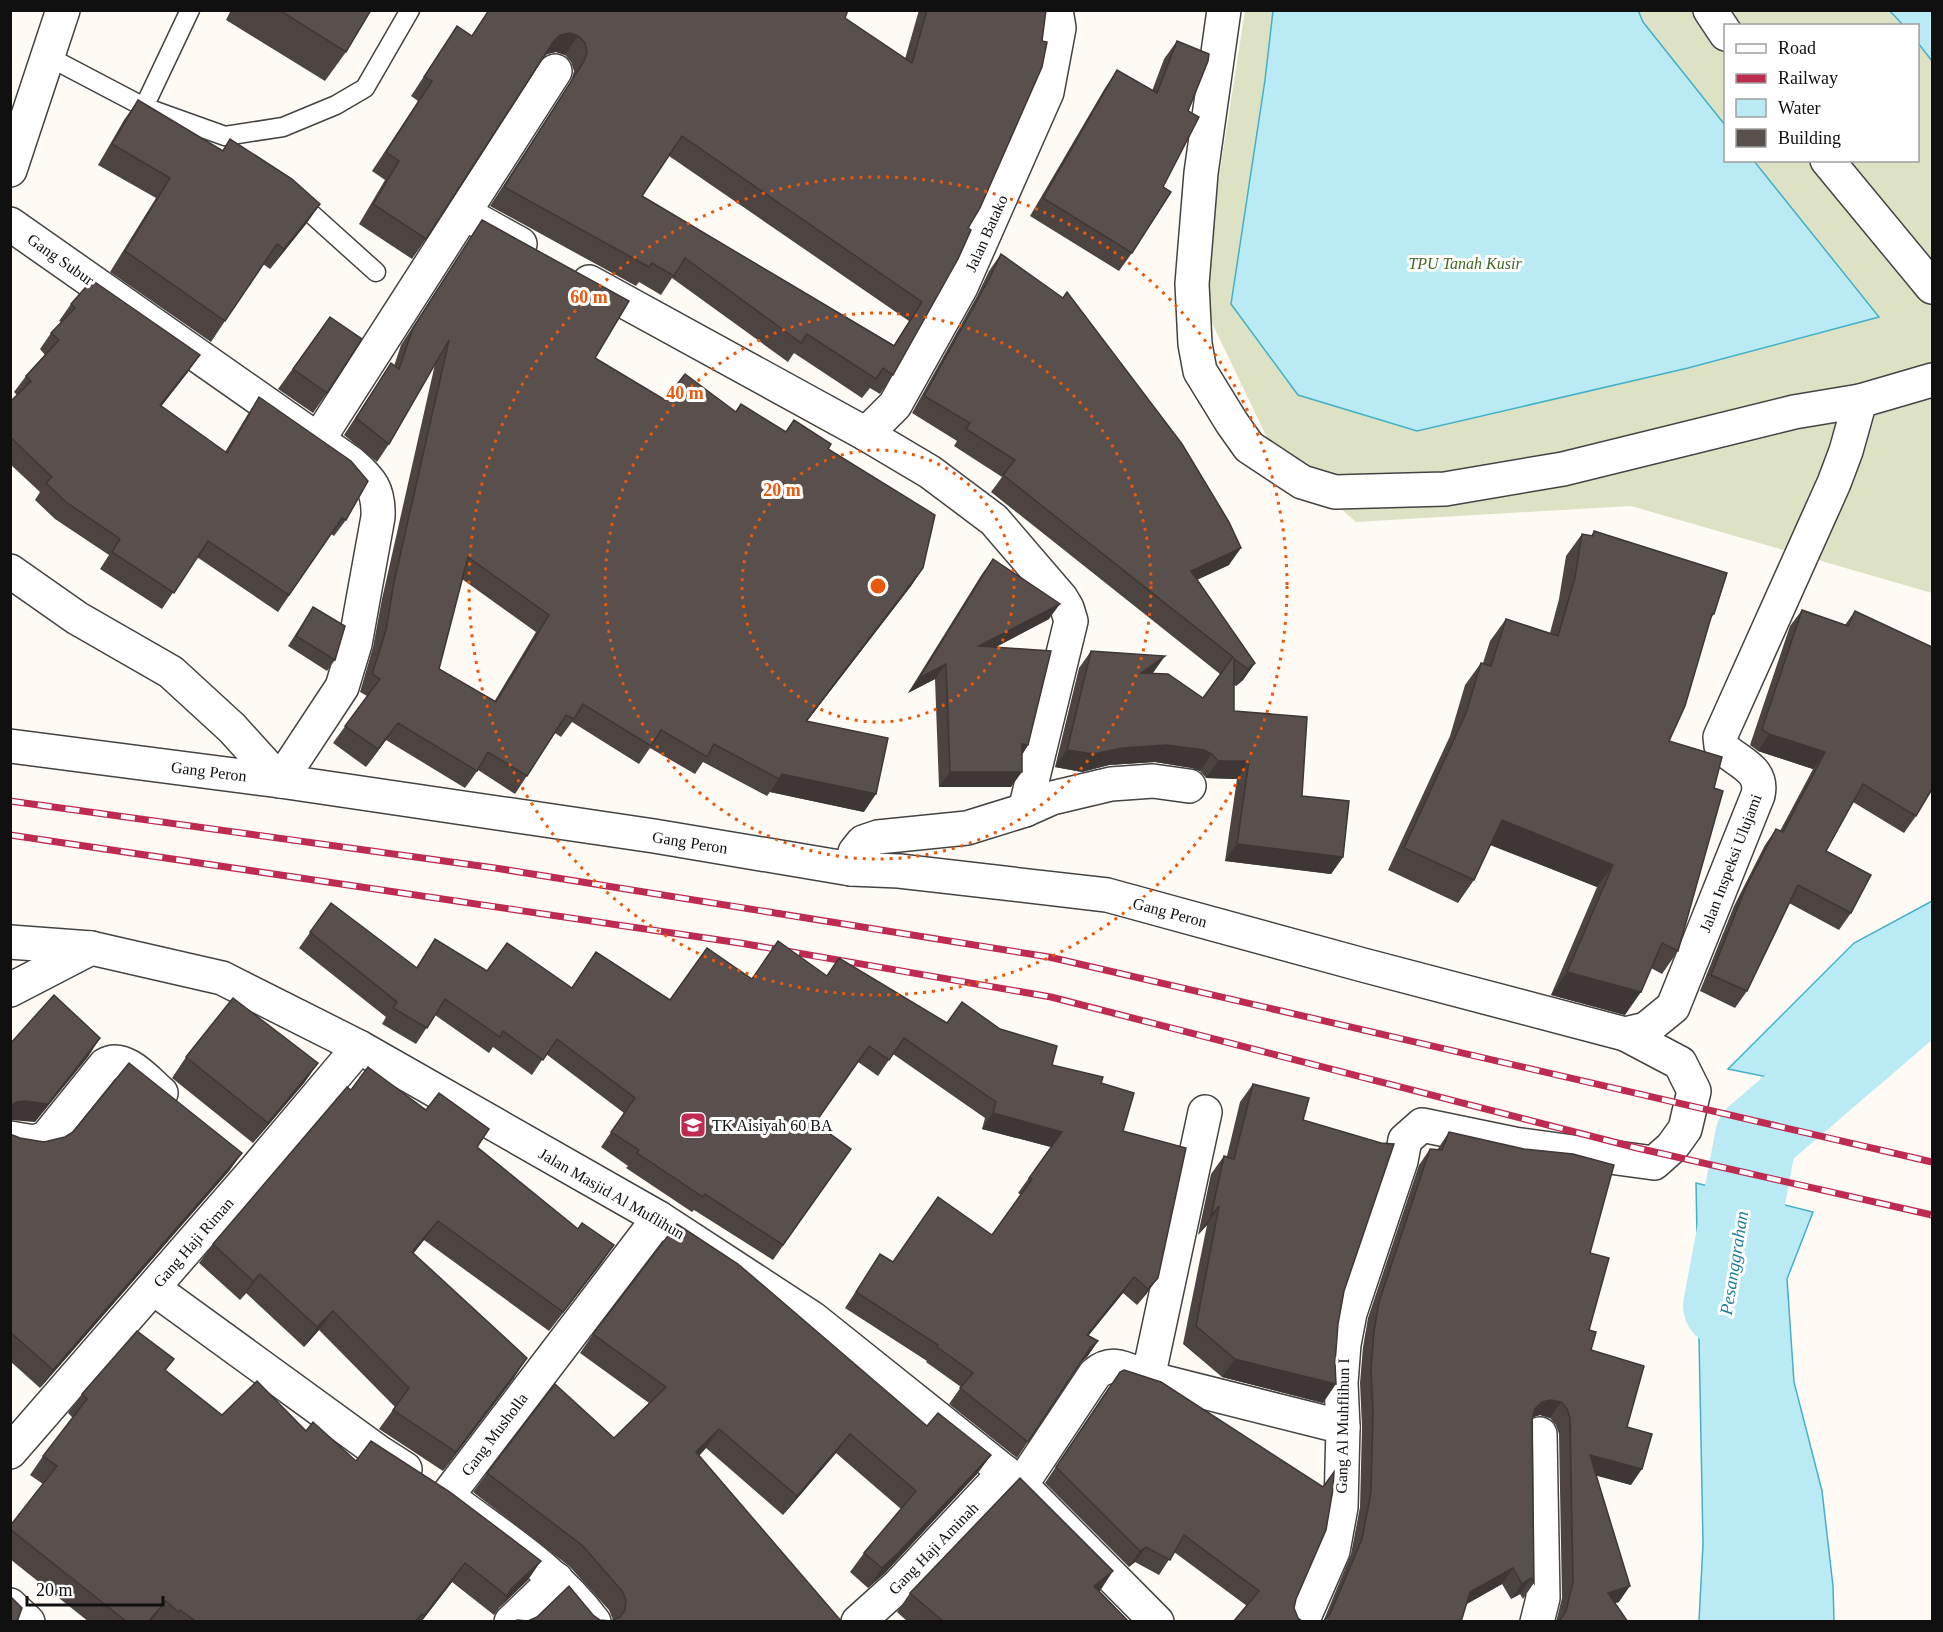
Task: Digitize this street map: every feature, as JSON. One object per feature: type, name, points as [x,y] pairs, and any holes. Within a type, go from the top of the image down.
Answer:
[{"type":"street","points":[[10,170],[63,10]]},
{"type":"street","name":"Jalan Batako","points":[[866,434],[895,405],[962,287],[1047,92],[1059,28],[1056,10]]},
{"type":"street","points":[[1224,10],[1201,173],[1192,284],[1195,344],[1200,371],[1249,447],[1302,482],[1335,492],[1445,489],[1563,469],[1794,412],[1860,400],[1932,380]]},
{"type":"street","points":[[1710,10],[1724,32]]},
{"type":"street","points":[[318,440],[555,70]]},
{"type":"street","points":[[1829,162],[1932,287]]},
{"type":"street","points":[[464,213],[866,434],[930,472],[994,520],[1067,608],[1071,621],[1025,810]]},
{"type":"street","name":"Gang Subur","points":[[10,224],[351,463],[368,478],[379,499],[378,517],[355,644],[342,687],[280,780]]},
{"type":"street","name":"Jalan Inspeksi Ulujami","points":[[1625,1034],[1646,1029],[1673,1007],[1758,795],[1760,785],[1757,774],[1728,754],[1721,746],[1720,737],[1834,483],[1846,451],[1860,400]]},
{"type":"street","points":[[10,571],[77,618],[171,672],[232,728],[280,780]]},
{"type":"street","name":"Gang Peron","points":[[10,746],[280,780],[851,868],[899,871],[1107,895],[1625,1034]]},
{"type":"street","points":[[851,868],[855,852],[863,842],[878,837],[967,828],[1025,810],[1052,798],[1112,784],[1153,781],[1188,786]]},
{"type":"street","name":"Jalan Masjid Al Muflihun","points":[[10,942],[91,948],[222,978],[359,1047],[659,1218],[812,1318],[1013,1478],[1156,1622]]},
{"type":"street","points":[[10,990],[91,948]]},
{"type":"street","name":"Gang Al Muhflihun I","points":[[1302,1622],[1333,1551],[1341,1507],[1343,1427],[1341,1374],[1350,1312],[1401,1161],[1405,1140],[1422,1125],[1514,1144],[1654,1163],[1672,1147],[1685,1129],[1694,1091],[1680,1063],[1625,1034]]},
{"type":"street","name":"Gang Haji Riman","points":[[15,1437],[153,1288],[359,1047]]},
{"type":"street","points":[[10,1138],[34,1142],[46,1138],[105,1065],[116,1060],[124,1063],[186,1113]]},
{"type":"street","points":[[1148,1378],[1205,1113]]},
{"type":"street","points":[[230,1148],[256,1169]]},
{"type":"street","name":"Gang Musholla","points":[[447,1496],[659,1218]]},
{"type":"street","points":[[153,1288],[380,1453],[447,1496],[556,1579],[594,1622]]},
{"type":"street","name":"Gang Haji Aminah","points":[[858,1622],[1013,1478],[1095,1374],[1103,1367],[1114,1365],[1148,1378],[1343,1427]]},
{"type":"street","points":[[1537,1622],[1543,1598],[1540,1434]]},
{"type":"street","points":[[511,1622],[556,1579]]},
{"type":"street","points":[[10,1605],[28,1622]]},
{"type":"lane","points":[[144,107],[190,10]]},
{"type":"lane","points":[[225,136],[283,127],[336,105],[365,88],[410,10]]},
{"type":"lane","points":[[47,56],[144,107],[225,136],[243,152]]},
{"type":"lane","points":[[287,192],[376,272]]},
{"type":"green space","name":"TPU Tanah Kusir","points":[[1245,11],[1932,11],[1932,593],[1631,506],[1356,522],[1272,448],[1200,298]]},
{"type":"water","points":[[1638,10],[1643,22],[1724,124],[1724,162],[1755,162],[1879,317],[1688,368],[1417,431],[1298,395],[1231,304],[1265,80],[1273,11]]},
{"type":"water","points":[[1890,11],[1932,11],[1932,61],[1919,44],[1919,24],[1902,24]]},
{"type":"water","points":[[1932,901],[1932,1022],[1847,1093],[1728,1069],[1854,943]]},
{"type":"water","points":[[1696,1183],[1813,1212],[1787,1279],[1794,1382],[1822,1491],[1833,1586],[1834,1621],[1699,1621],[1703,1544]]},
{"type":"building","points":[[279,10],[371,10],[346,52]]},
{"type":"building","points":[[489,10],[848,10],[845,18],[912,63],[927,10],[1046,10],[1042,41],[1047,42],[1042,67],[980,208],[968,228],[971,230],[958,259],[893,375],[883,368],[876,379],[807,334],[801,343],[685,258],[674,276],[652,263],[649,267],[504,187],[584,61],[587,52],[585,43],[578,36],[570,33],[560,35],[553,42],[426,239],[373,204],[399,161],[386,152],[432,81],[424,77],[457,26],[472,36]],"holes":[[[682,136],[922,302],[894,346],[642,196]]]},
{"type":"building","points":[[1177,41],[1209,54],[1188,111],[1199,117],[1163,187],[1171,192],[1132,253],[1043,198],[1117,70],[1157,93]]},
{"type":"building","points":[[138,100],[223,151],[230,139],[292,179],[320,204],[284,249],[277,244],[225,321],[125,251],[170,178],[112,144]]},
{"type":"building","points":[[482,220],[629,301],[595,358],[665,400],[685,374],[736,412],[741,404],[786,432],[794,420],[831,444],[828,449],[935,515],[923,568],[806,721],[888,738],[876,794],[782,774],[779,779],[714,744],[707,757],[661,730],[651,746],[583,704],[574,719],[566,715],[527,776],[488,752],[477,771],[398,723],[378,749],[345,726],[380,679],[372,674],[386,630],[394,582],[449,340],[389,444],[356,418],[391,363],[399,369],[413,328]],"holes":[[[468,557],[549,615],[496,702],[439,669]]]},
{"type":"building","points":[[1001,254],[1063,298],[1067,292],[1182,444],[1229,522],[1241,548],[1191,571],[1255,663],[1248,669],[1234,659],[1234,711],[1307,717],[1302,796],[1349,801],[1343,857],[1237,844],[1249,761],[1218,761],[1204,750],[1167,745],[1122,748],[1094,754],[1067,750],[1091,651],[1165,656],[1141,673],[1168,674],[1203,698],[1233,657],[1003,475],[1015,460],[966,429],[970,423],[924,396]]},
{"type":"building","points":[[92,280],[200,355],[160,405],[227,453],[259,397],[351,461],[368,481],[346,520],[342,518],[289,595],[208,541],[174,593],[112,552],[120,539],[66,502],[46,483],[52,477],[10,437],[10,402],[31,381],[26,376],[59,340],[51,333],[75,308],[71,304]]},
{"type":"building","points":[[330,317],[362,339],[327,393],[293,369]]},
{"type":"building","points":[[1594,531],[1727,573],[1714,614],[1712,614],[1685,706],[1669,741],[1722,757],[1714,788],[1723,791],[1678,951],[1662,943],[1641,992],[1567,972],[1613,865],[1502,820],[1474,880],[1404,848],[1466,713],[1481,663],[1491,666],[1506,619],[1558,636],[1575,577],[1582,534],[1593,536]]},
{"type":"building","points":[[993,559],[1060,604],[979,646],[1051,651],[1028,745],[1022,744],[1022,772],[950,772],[946,664],[919,678]]},
{"type":"building","points":[[313,607],[345,626],[335,660],[296,636]]},
{"type":"building","points":[[1802,610],[1848,626],[1855,611],[1932,647],[1932,789],[1916,816],[1863,784],[1826,851],[1871,875],[1851,913],[1798,885],[1747,991],[1711,975],[1745,889],[1776,829],[1783,832],[1825,752],[1769,734],[1762,729]]},
{"type":"building","points":[[331,903],[417,968],[435,939],[487,971],[507,943],[572,988],[596,952],[670,1000],[707,948],[752,979],[778,941],[827,976],[839,958],[947,1023],[962,1002],[1000,1029],[1057,1046],[1052,1065],[1103,1077],[1101,1083],[1134,1093],[1123,1131],[1186,1148],[1158,1278],[1148,1289],[1134,1277],[1087,1335],[1098,1341],[1090,1348],[1028,1442],[960,1388],[973,1373],[937,1347],[938,1345],[856,1292],[880,1254],[893,1262],[938,1197],[992,1235],[1062,1132],[993,1113],[996,1102],[904,1038],[889,1060],[869,1046],[815,1123],[851,1149],[783,1245],[705,1194],[703,1197],[637,1153],[639,1150],[611,1132],[635,1098],[557,1039],[543,1060],[503,1031],[500,1037],[445,999],[427,1028],[393,1008],[397,1002],[310,932]]},
{"type":"building","points":[[54,995],[100,1038],[48,1104],[25,1101],[10,1106],[10,1044]]},
{"type":"building","points":[[233,998],[318,1063],[268,1123],[186,1057]]},
{"type":"building","points":[[129,1063],[242,1153],[53,1370],[10,1332],[10,1134],[44,1142],[65,1137],[73,1132]]},
{"type":"building","points":[[368,1067],[426,1110],[439,1093],[489,1129],[477,1147],[578,1229],[582,1223],[614,1245],[563,1312],[438,1221],[412,1252],[527,1358],[456,1452],[393,1410],[409,1388],[333,1311],[317,1327],[260,1274],[253,1281],[213,1244],[347,1087],[351,1090]]},
{"type":"building","points":[[1253,1084],[1309,1098],[1303,1120],[1381,1143],[1394,1144],[1344,1291],[1338,1324],[1336,1384],[1235,1359],[1196,1326],[1219,1206],[1211,1216],[1224,1156],[1234,1159]]},
{"type":"building","points":[[1449,1132],[1524,1149],[1573,1154],[1614,1165],[1590,1253],[1609,1258],[1589,1330],[1596,1332],[1591,1350],[1644,1366],[1627,1427],[1652,1434],[1642,1469],[1590,1455],[1630,1586],[1608,1593],[1628,1622],[1561,1622],[1560,1620],[1566,1611],[1573,1582],[1570,1418],[1561,1402],[1551,1400],[1542,1402],[1535,1409],[1532,1419],[1534,1583],[1531,1578],[1522,1584],[1513,1568],[1470,1592],[1461,1622],[1323,1622],[1330,1614],[1362,1539],[1371,1492],[1373,1412],[1371,1368],[1379,1302],[1430,1149],[1442,1150]]},
{"type":"building","points":[[677,1224],[738,1264],[927,1426],[938,1413],[991,1455],[882,1568],[864,1553],[916,1491],[850,1434],[797,1496],[719,1429],[696,1452],[842,1622],[516,1622],[517,1620],[528,1621],[537,1617],[569,1586],[593,1615],[600,1620],[611,1621],[620,1617],[625,1610],[626,1600],[622,1591],[583,1546],[487,1473],[555,1384],[614,1438],[666,1387],[593,1334]]},
{"type":"building","points":[[137,1331],[174,1359],[165,1370],[222,1415],[257,1381],[306,1431],[313,1422],[356,1461],[371,1441],[450,1492],[541,1561],[511,1589],[507,1596],[465,1563],[424,1616],[422,1614],[415,1622],[197,1622],[180,1610],[178,1612],[166,1601],[148,1622],[127,1622],[10,1529],[10,1526],[57,1466],[43,1456],[87,1399],[82,1394]]},
{"type":"building","points":[[1124,1370],[1161,1382],[1323,1487],[1334,1472],[1326,1530],[1294,1608],[1298,1618],[1303,1622],[1233,1622],[1259,1591],[1184,1535],[1170,1560],[1146,1547],[1140,1551],[1056,1467],[1120,1372]]},
{"type":"building","points":[[1020,1478],[1113,1571],[1094,1586],[1129,1622],[944,1622],[910,1593]]},
{"type":"building","points":[[10,1596],[22,1608],[17,1622],[10,1622]]},
{"type":"waterway","name":"Pesanggrahan","points":[[1724,1306],[1756,1137],[1932,986]]},
{"type":"railway","points":[[10,801],[495,868],[1049,957],[1932,1162]]},
{"type":"railway","points":[[10,835],[740,943],[1051,997],[1637,1148],[1932,1215]]},
{"type":"place","name":"TK Aisiyah 60 BA","points":[[693,1125]]}]
